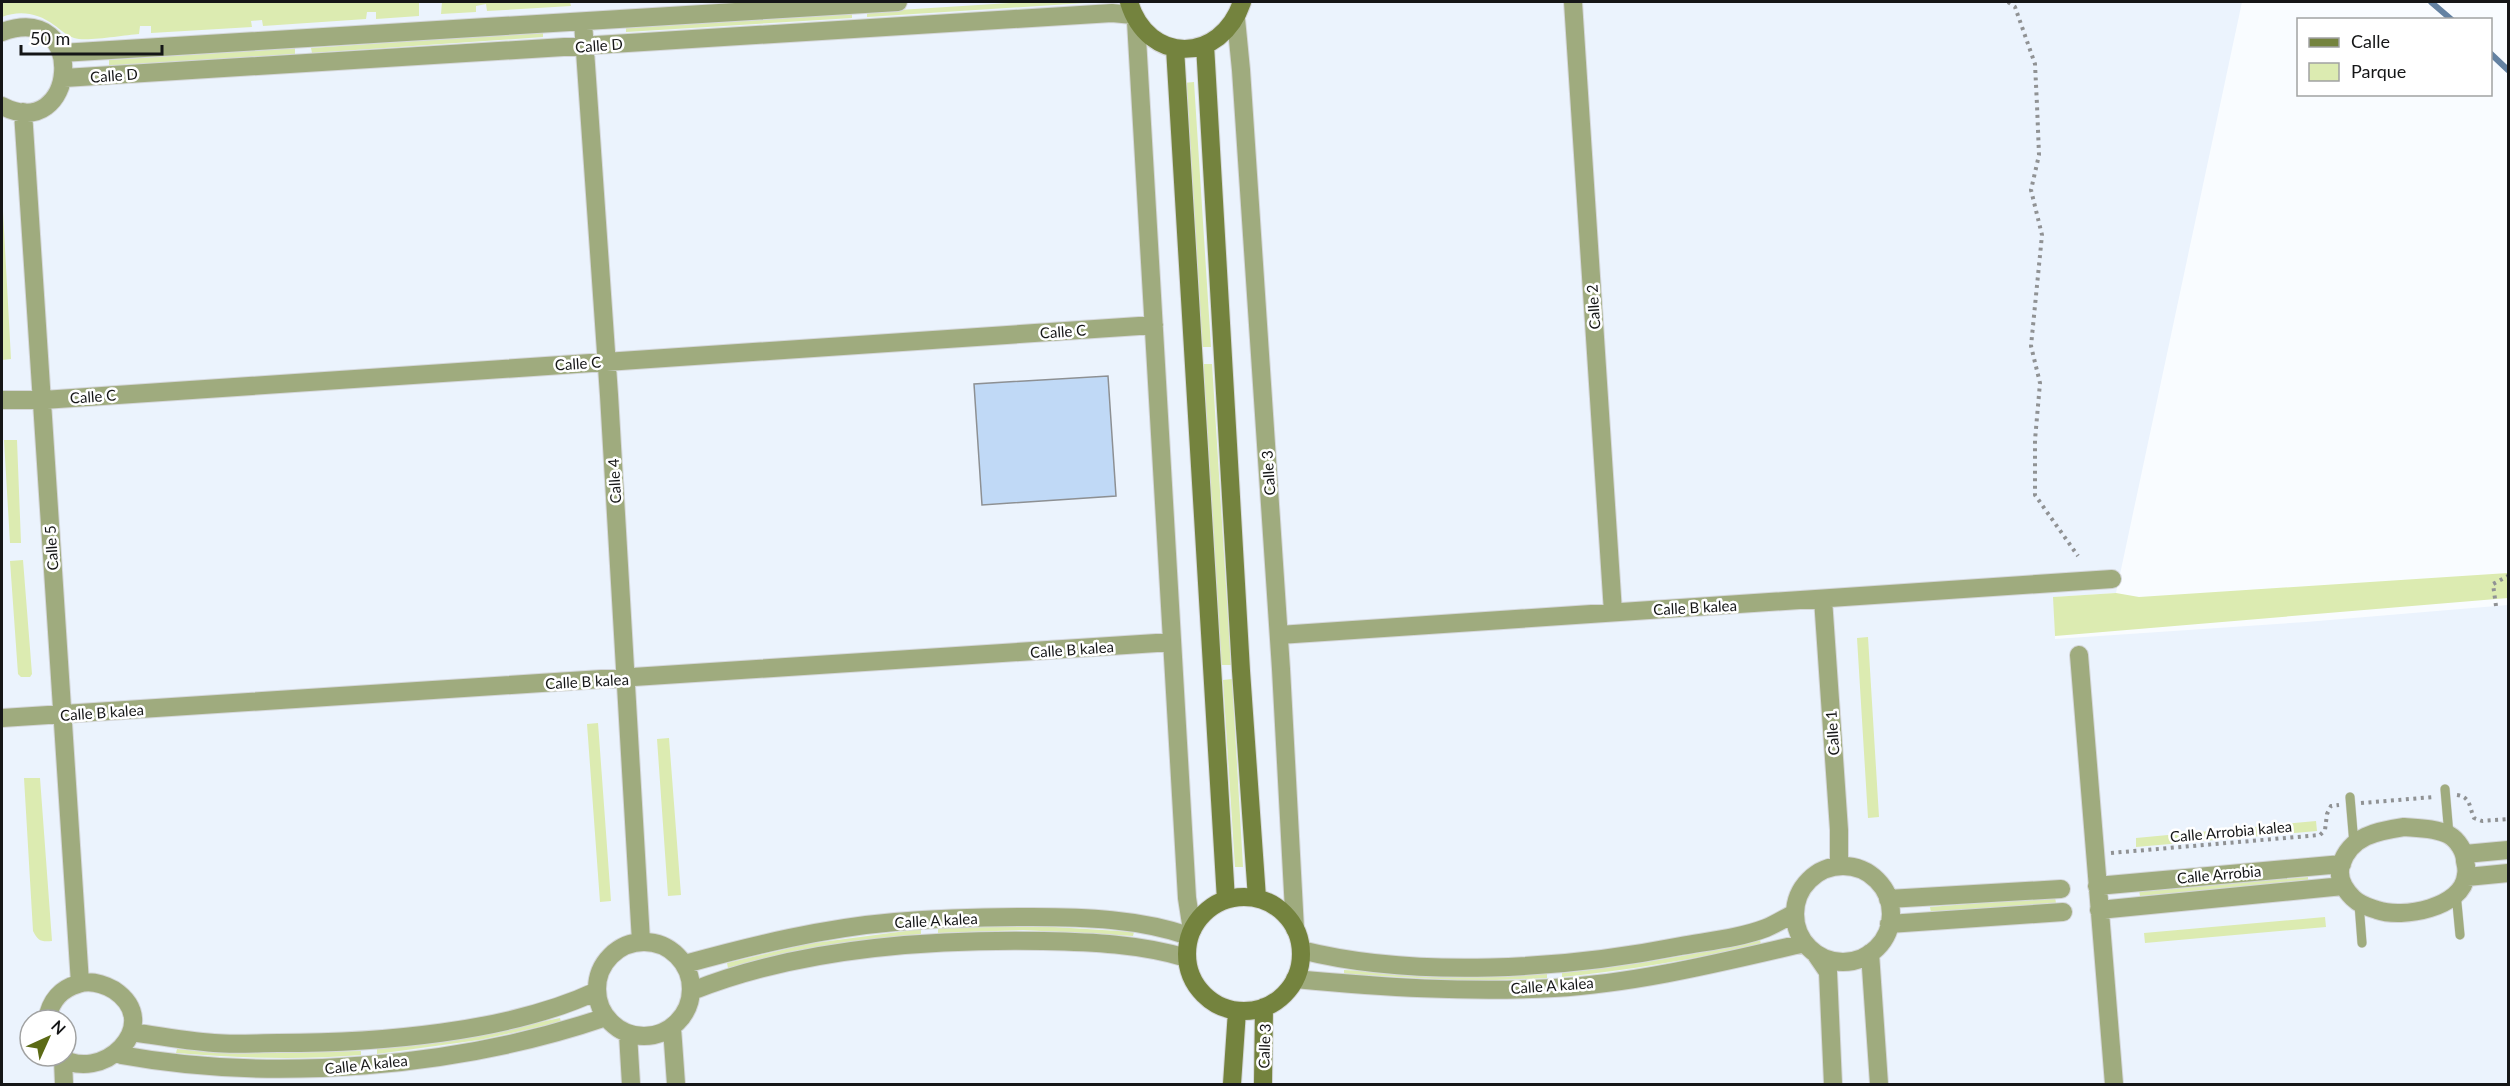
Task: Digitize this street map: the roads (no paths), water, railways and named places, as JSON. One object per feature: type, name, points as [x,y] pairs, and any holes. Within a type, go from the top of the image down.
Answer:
[{"type":"street","name":"Calle D","points":[[61,53],[898,2]]},
{"type":"street","points":[[1133,12],[1146,33],[1160,42],[1174,48],[1190,48],[1205,45],[1223,34],[1240,7],[1247,2]]},
{"type":"street","name":"Calle 2","points":[[1573,2],[1613,612]]},
{"type":"street","name":"Calle 3","points":[[1240,7],[1241,70],[1279,635],[1295,929]]},
{"type":"street","name":"Calle D","points":[[64,78],[1133,12]]},
{"type":"street","points":[[1133,12],[1191,933],[1187,958],[1196,985],[1206,997],[1220,1006],[1237,1011],[1264,1007],[1277,1001],[1288,991],[1295,979],[1300,965],[1301,950],[1295,929],[1285,915],[1272,905],[1257,898],[1241,897],[1226,900],[1206,912],[1191,933]]},
{"type":"street","name":"Calle 4","points":[[583,22],[641,941]]},
{"type":"street","points":[[2,32],[22,28],[43,32],[53,41],[65,65],[64,78],[54,98],[45,106],[24,112],[2,106]]},
{"type":"street","points":[[1205,45],[1241,671],[1257,898]]},
{"type":"street","points":[[1174,48],[1226,900]]},
{"type":"street","name":"Calle 5","points":[[24,112],[80,983]]},
{"type":"street","name":"Calle C","points":[[2,400],[43,400],[1154,325]]},
{"type":"street","name":"Calle B kalea","points":[[1279,635],[2112,579]]},
{"type":"street","name":"Calle 1","points":[[1823,599],[1839,830],[1839,866]]},
{"type":"street","name":"Calle B kalea","points":[[2,718],[1172,642]]},
{"type":"street","points":[[2079,655],[2114,1084]]},
{"type":"street","points":[[2404,827],[2422,828],[2449,835],[2465,854],[2467,877],[2456,893],[2425,911],[2405,914],[2385,913],[2358,904],[2343,886],[2340,873],[2342,864],[2354,844],[2365,836],[2379,830],[2404,827]]},
{"type":"street","points":[[2465,854],[2508,850]]},
{"type":"street","name":"Calle Arrobia","points":[[2097,886],[2342,864]]},
{"type":"street","points":[[1810,948],[1828,960],[1843,962],[1857,960],[1870,953],[1886,936],[1889,924],[1888,899],[1881,885],[1869,874],[1855,868],[1839,866],[1825,869],[1813,877],[1803,886],[1797,899],[1795,913],[1797,929],[1810,948],[1828,972],[1833,1084]]},
{"type":"street","points":[[2467,877],[2508,873]]},
{"type":"street","name":"Calle Arrobia","points":[[2099,910],[2343,886]]},
{"type":"street","points":[[1888,899],[2061,889]]},
{"type":"street","points":[[1889,924],[2063,912]]},
{"type":"street","name":"Calle A kalea","points":[[1301,950],[1338,959],[1438,967],[1553,965],[1654,952],[1720,939],[1766,928],[1795,913]]},
{"type":"street","name":"Calle A kalea","points":[[685,964],[767,943],[894,922],[1063,917],[1160,926],[1191,933]]},
{"type":"street","name":"Calle A kalea","points":[[692,991],[737,975],[861,950],[986,940],[1104,943],[1167,952],[1187,958]]},
{"type":"street","points":[[641,941],[654,942],[666,946],[685,964],[691,977],[692,991],[689,1005],[682,1018],[672,1028],[659,1034],[644,1036],[628,1034],[606,1017],[597,991],[598,976],[604,963],[614,952],[626,944],[641,941]]},
{"type":"street","name":"Calle A kalea","points":[[1295,979],[1414,989],[1555,988],[1664,974],[1810,948]]},
{"type":"street","points":[[1870,953],[1879,1084]]},
{"type":"street","points":[[50,1008],[56,997],[67,988],[80,983],[101,984],[119,994],[128,1005],[132,1018],[132,1032],[128,1045],[111,1065]]},
{"type":"street","name":"Calle A kalea","points":[[132,1032],[214,1043],[368,1041],[447,1031],[506,1020],[565,1006],[597,991]]},
{"type":"street","name":"Calle 3","points":[[1263,1084],[1264,1007]]},
{"type":"street","name":"Calle 3","points":[[1232,1084],[1237,1011]]},
{"type":"street","name":"Calle A kalea","points":[[78,1066],[84,1069],[111,1065],[166,1063],[309,1069],[370,1065],[483,1050],[571,1029],[606,1017]]},
{"type":"street","points":[[672,1028],[676,1084]]},
{"type":"street","points":[[628,1034],[631,1084]]},
{"type":"street","points":[[62,1068],[64,1084]]},
{"type":"lane","points":[[2445,789],[2449,835]]},
{"type":"lane","points":[[2350,797],[2354,844]]},
{"type":"lane","points":[[2456,893],[2460,935]]},
{"type":"lane","points":[[2358,904],[2362,943]]},
{"type":"waterway","points":[[2431,2],[2450,18]]},
{"type":"waterway","points":[[2492,55],[2508,70]]}]
